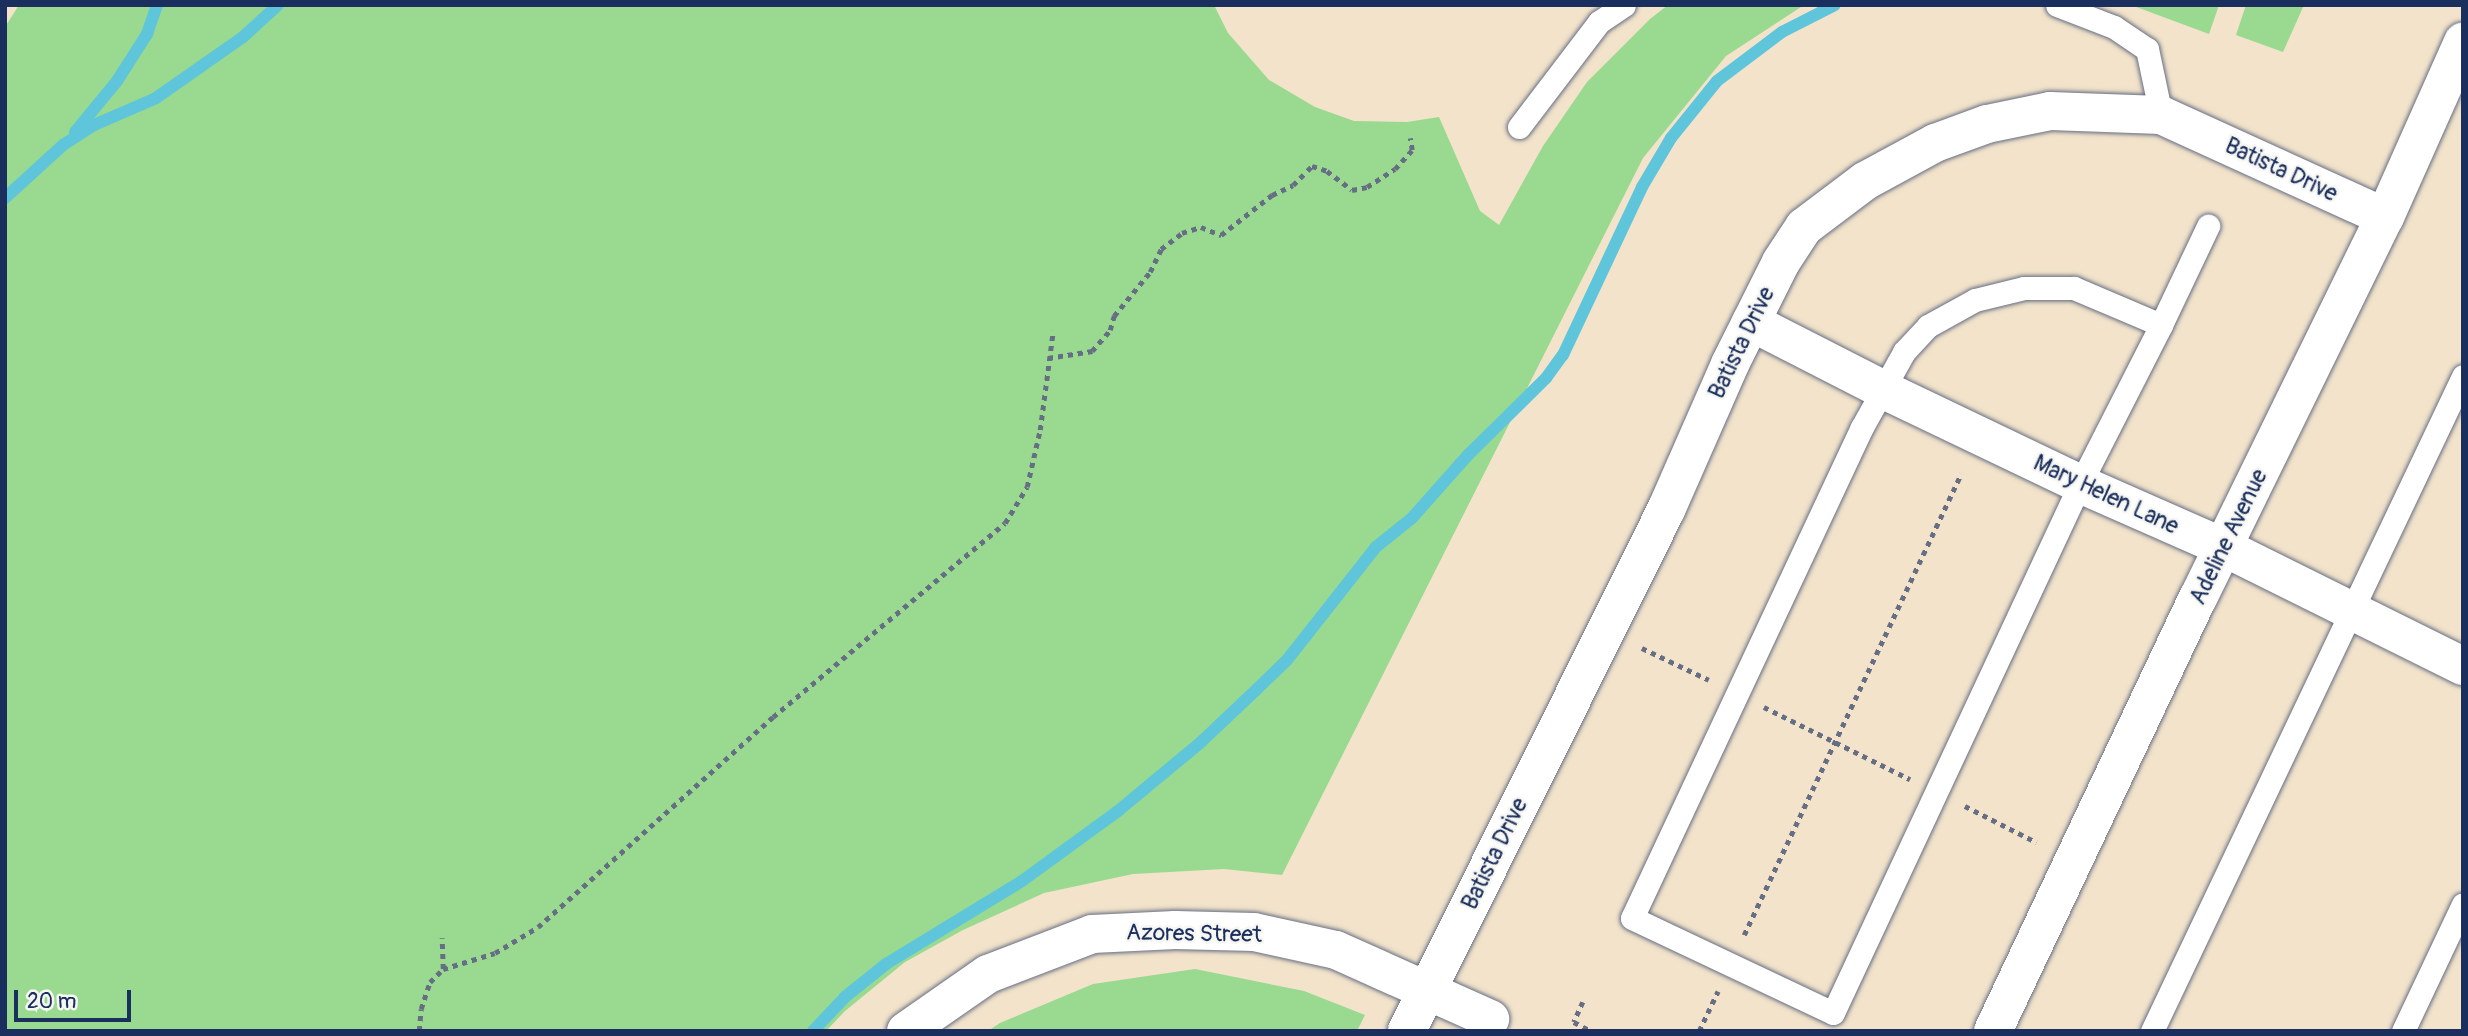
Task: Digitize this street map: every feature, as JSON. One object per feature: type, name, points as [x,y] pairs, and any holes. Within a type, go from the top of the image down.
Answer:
[{"type":"street","name":"Adeline Avenue","points":[[1993,1031],[2198,598],[2225,548],[2385,217],[2463,42]]},
{"type":"street","name":"Batista Drive","points":[[1407,1031],[1666,510],[1751,322],[1781,262],[1804,227],[1865,181],[1935,143],[1987,124],[2050,111],[2161,114],[2385,217]]},
{"type":"street","name":"Mary Helen Lane","points":[[1751,322],[1884,390],[2080,484],[2225,548],[2463,666]]},
{"type":"street","name":"Azores Street","points":[[906,1031],[988,974],[1092,934],[1175,930],[1254,932],[1336,950],[1490,1019]]},
{"type":"lane","points":[[1519,127],[1599,22],[1624,5]]},
{"type":"lane","points":[[2057,5],[2114,27],[2147,49],[2161,114]]},
{"type":"lane","points":[[2161,325],[2074,288],[2024,288],[1975,300],[1928,327],[1904,352],[1861,427],[1632,918],[1833,1013],[2080,484],[2161,325],[2208,226]]},
{"type":"lane","points":[[2152,1031],[2463,376]]},
{"type":"lane","points":[[2403,1031],[2463,904]]},
{"type":"path","points":[[1048,358],[1092,351],[1110,330],[1114,316],[1150,272],[1161,249],[1182,233],[1201,227],[1221,234],[1272,195],[1293,185],[1312,166],[1326,171],[1352,190],[1367,187],[1395,169],[1412,150],[1410,138]]},
{"type":"path","points":[[419,1031],[430,982],[443,969],[495,953],[538,927],[773,717],[1005,523],[1027,487],[1040,430],[1053,331]]},
{"type":"path","points":[[1699,1031],[1961,474]]},
{"type":"path","points":[[1642,648],[2036,842]]},
{"type":"path","points":[[442,938],[443,969]]},
{"type":"path","points":[[1583,1002],[1574,1022],[1588,1030]]},
{"type":"green space","points":[[19,5],[1214,5],[1228,33],[1269,80],[1315,107],[1354,121],[1407,122],[1439,117],[1480,211],[1499,225],[1543,146],[1587,82],[1650,19],[1668,5],[1804,5],[1726,56],[1643,158],[1282,875],[1224,869],[1133,874],[1044,893],[963,930],[905,962],[845,1011],[826,1031],[5,1031],[5,27]]},
{"type":"green space","points":[[2131,5],[2219,5],[2209,34]]},
{"type":"green space","points":[[2246,5],[2304,5],[2283,52],[2236,35]]},
{"type":"green space","points":[[1195,969],[1304,991],[1365,1015],[1357,1031],[988,1031],[1000,1023],[1093,984]]},
{"type":"waterway","points":[[75,132],[117,81],[147,34],[157,5]]},
{"type":"waterway","points":[[5,198],[63,145],[94,125],[156,98],[243,37],[278,5]]},
{"type":"waterway","points":[[813,1031],[845,997],[886,964],[1022,881],[1118,811],[1201,742],[1287,660],[1376,547],[1412,518],[1468,455],[1546,378],[1563,355],[1642,187],[1671,138],[1717,81],[1782,32],[1835,5]]}]
